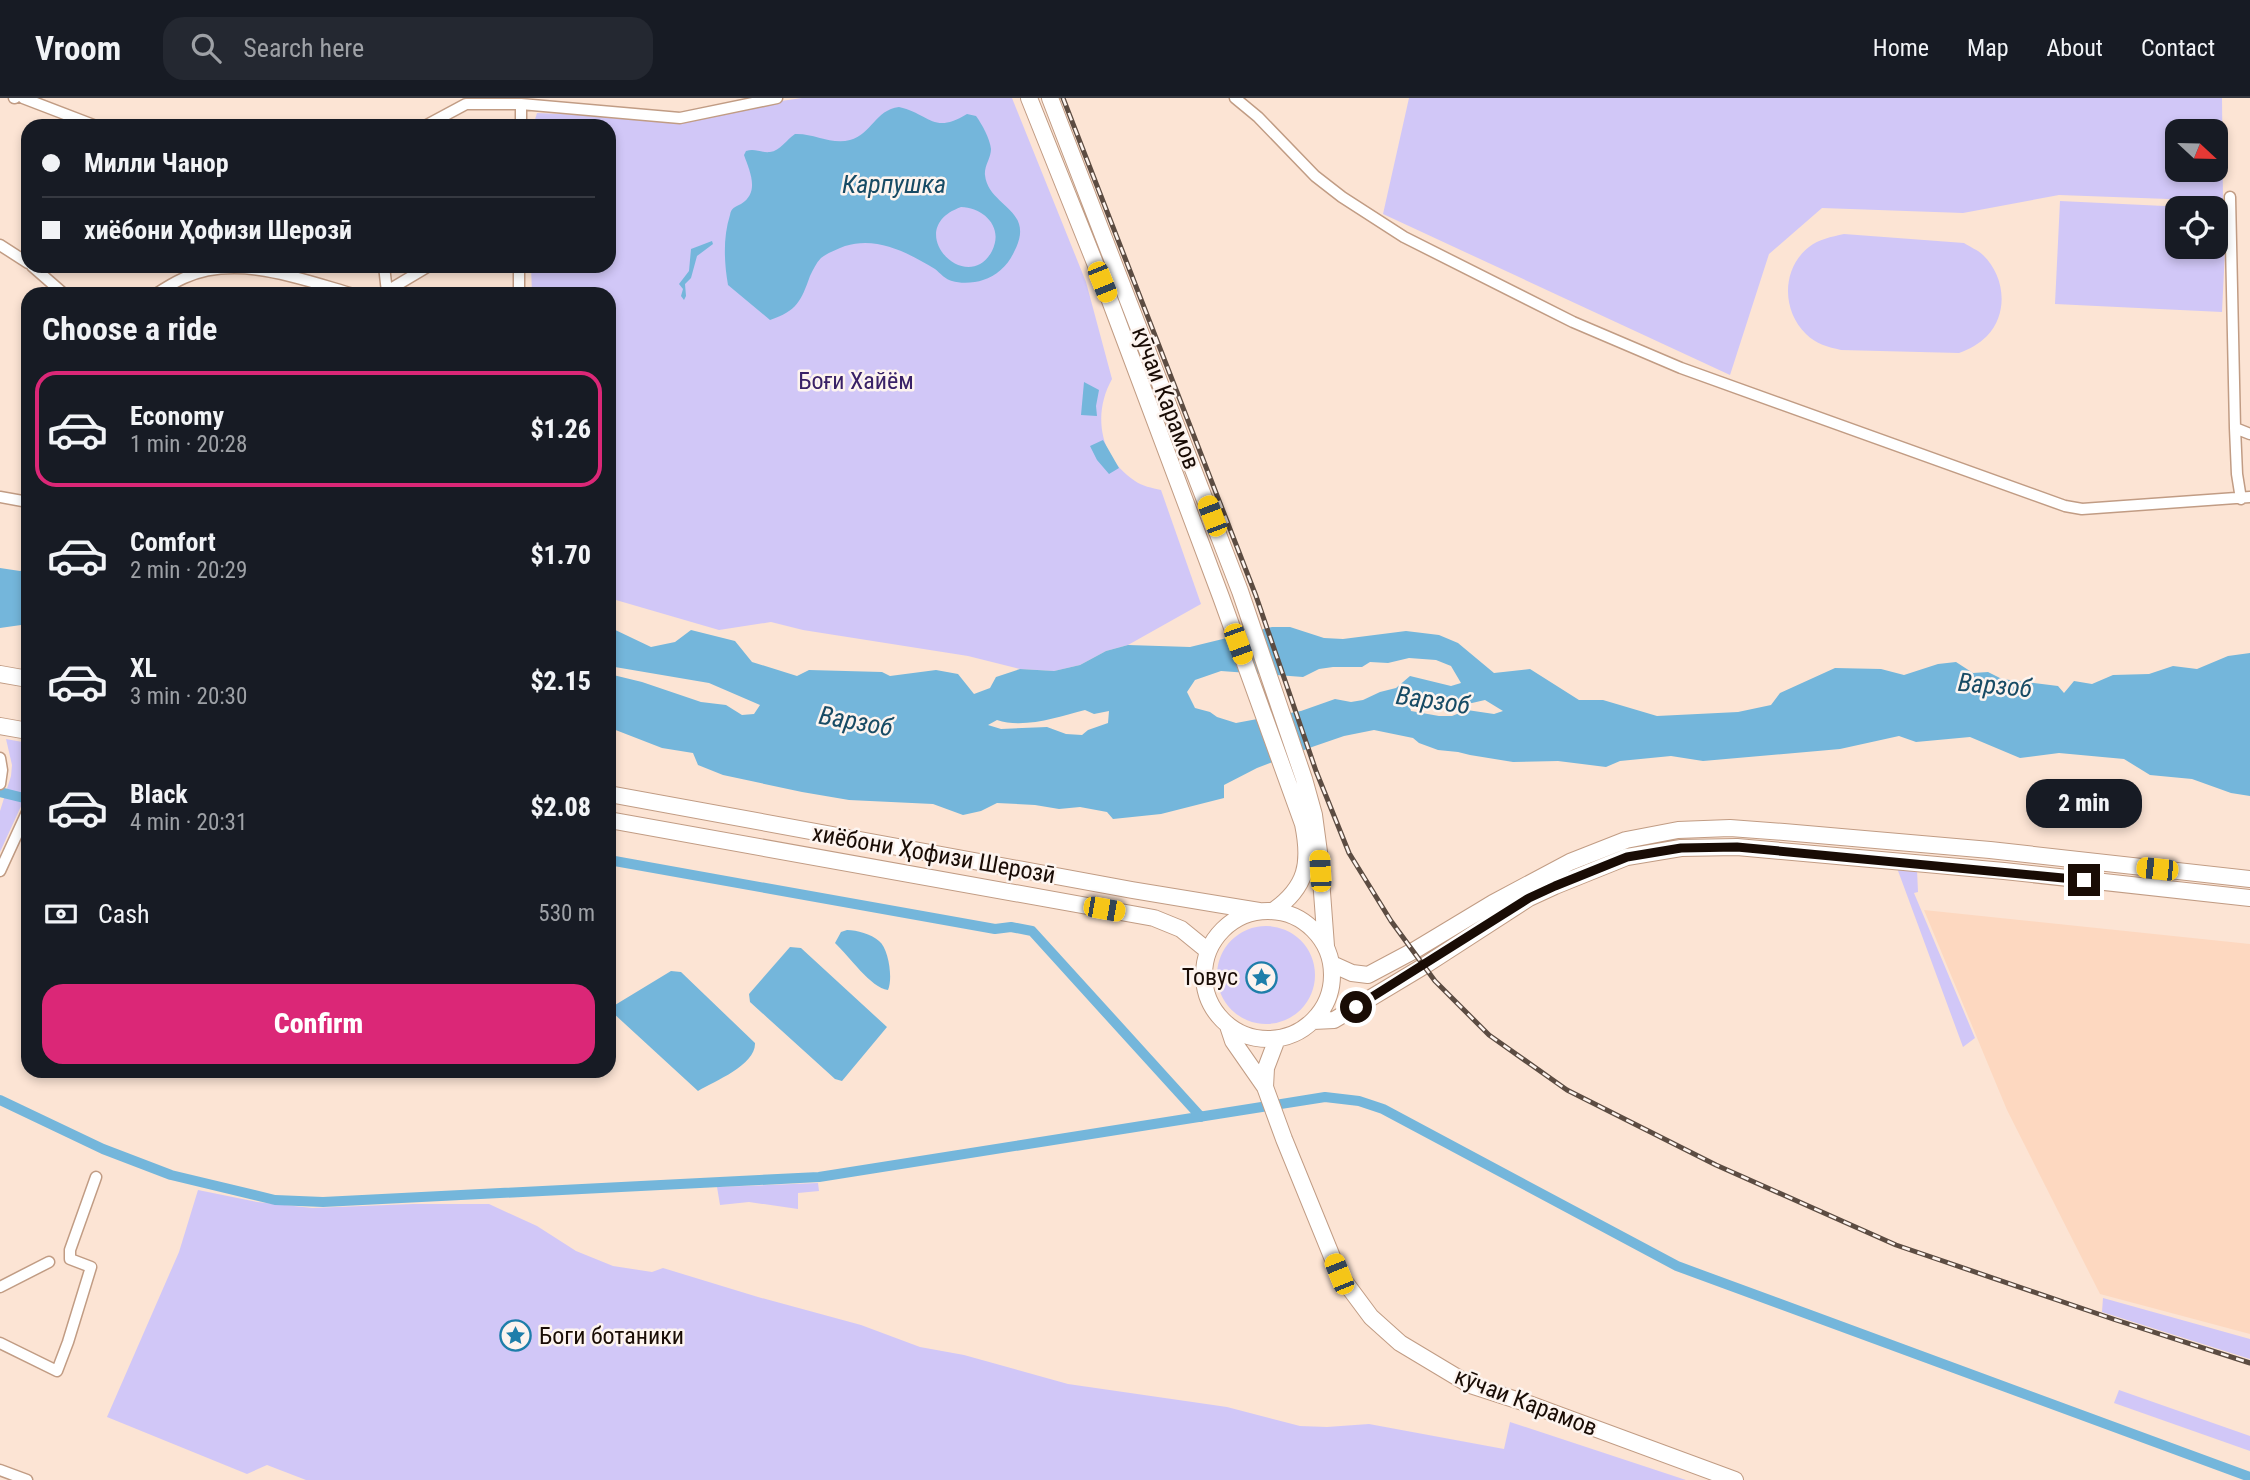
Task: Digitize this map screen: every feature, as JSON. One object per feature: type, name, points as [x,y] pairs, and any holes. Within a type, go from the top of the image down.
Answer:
[{"type":"main road","name":"кӯчаи Карамов","points":[[1029,98],[1109,298],[1303,824],[1307,864],[1304,876],[1291,896],[1266,911]]},
{"type":"main road","name":"кӯчаи Карамов","points":[[1050,98],[1240,591],[1304,779],[1314,815],[1319,852],[1326,946]]},
{"type":"main road","points":[[1047,142],[1065,136]]},
{"type":"main road","points":[[0,674],[21,678]]},
{"type":"main road","points":[[0,726],[21,730]]},
{"type":"main road","name":"хиёбони Ҳофизи Шерозӣ","points":[[616,795],[1118,888],[1294,916],[1313,928],[1326,946],[1332,964],[1331,989],[1321,1012],[1313,1021]]},
{"type":"main road","name":"хиёбони Ҳофизи Шерозӣ","points":[[616,821],[1154,919],[1181,929],[1208,951]]},
{"type":"main road","points":[[1332,964],[1352,973],[1368,975],[1570,862],[1626,840],[1678,830],[1730,828],[1990,850],[2250,880]]},
{"type":"main road","points":[[1782,851],[1784,832]]},
{"type":"main road","points":[[1266,911],[1243,916],[1228,924],[1216,936],[1204,967],[1208,1000],[1216,1014],[1242,1035],[1259,1040],[1277,1040],[1303,1030],[1313,1021],[1334,1020],[1529,898],[1627,857],[1681,848],[1737,847],[2004,871],[2250,898]]},
{"type":"main road","name":"кӯчаи Карамов","points":[[1228,1026],[1233,1041],[1265,1087],[1339,1274],[1371,1317],[1400,1343],[1470,1385],[1735,1480]]},
{"type":"main road","points":[[1265,1087],[1266,1068],[1277,1040]]},
{"type":"street","points":[[23,98],[78,119]]},
{"type":"street","points":[[438,119],[466,104],[521,104],[680,118],[776,98]]},
{"type":"street","points":[[1235,98],[1258,117],[1315,176],[1342,197],[1404,237],[1573,322],[1646,355],[2065,506],[2082,509],[2246,498],[2237,474],[2230,197]]},
{"type":"street","points":[[521,104],[521,119]]},
{"type":"street","points":[[0,245],[21,258]]},
{"type":"street","points":[[40,273],[56,287]]},
{"type":"street","points":[[168,287],[199,273]]},
{"type":"street","points":[[266,273],[324,287]]},
{"type":"street","points":[[394,287],[417,273]]},
{"type":"street","points":[[2235,428],[2250,434]]},
{"type":"street","points":[[0,497],[21,501]]},
{"type":"street","points":[[0,758],[0,784]]},
{"type":"street","points":[[0,871],[21,825]]},
{"type":"street","points":[[0,1343],[57,1371],[91,1267],[70,1259],[69,1250],[96,1177]]},
{"type":"street","points":[[0,1287],[49,1262]]},
{"type":"street","points":[[0,1470],[27,1480]]},
{"type":"shaded area","points":[[1924,910],[2250,944],[2250,1334],[2100,1294],[2007,1110]]},
{"type":"green space","name":"Боғи Хайём","points":[[802,98],[1012,98],[1086,282],[1112,379],[1102,407],[1101,421],[1107,448],[1123,471],[1135,481],[1161,490],[1201,604],[1128,645],[1106,651],[1080,665],[1054,671],[1020,669],[968,656],[803,630],[771,622],[719,630],[616,600],[616,287],[532,287],[531,273],[616,273],[616,119],[535,119],[537,113],[633,117],[719,110]]},
{"type":"green space","points":[[1409,98],[2222,98],[2222,119],[2165,119],[2165,182],[2223,182],[2223,196],[2165,196],[2165,199],[2059,195],[1963,213],[1822,208],[1769,254],[1730,375],[1383,214]]},
{"type":"green space","points":[[2060,201],[2165,206],[2165,259],[2225,259],[2222,312],[2055,304]]},
{"type":"green space","points":[[1844,234],[1964,243],[1976,250],[1990,264],[2000,284],[2001,306],[1994,327],[1981,341],[1959,353],[1841,350],[1814,340],[1798,325],[1792,314],[1789,278],[1800,256],[1809,247],[1821,240]]},
{"type":"green space","points":[[6,739],[21,742],[21,806],[0,852],[0,811],[12,765]]},
{"type":"green space","points":[[1897,868],[1917,870],[1918,892],[1914,893],[1975,1038],[1963,1047]]},
{"type":"green space","points":[[1266,926],[1285,930],[1301,940],[1311,956],[1315,975],[1311,994],[1301,1010],[1285,1020],[1266,1024],[1247,1020],[1231,1010],[1221,994],[1217,975],[1221,956],[1231,940],[1247,930]]},
{"type":"green space","points":[[818,1183],[819,1191],[798,1193],[798,1209],[749,1202],[720,1205],[717,1187]]},
{"type":"green space","name":"Боги ботаники","points":[[198,1190],[257,1202],[312,1208],[489,1204],[537,1226],[576,1251],[613,1266],[652,1272],[663,1268],[861,1325],[920,1347],[964,1355],[1068,1384],[1227,1407],[1300,1426],[1369,1424],[1504,1449],[1510,1422],[1686,1480],[306,1480],[267,1465],[247,1474],[107,1417],[179,1252]]},
{"type":"green space","points":[[2103,1298],[2250,1339],[2250,1359],[2102,1312]]},
{"type":"green space","points":[[2119,1390],[2250,1436],[2250,1451],[2114,1403]]},
{"type":"water","name":"Карпушка","points":[[899,107],[939,123],[956,120],[967,114],[976,116],[991,149],[985,172],[988,186],[1016,217],[1020,226],[1012,257],[993,276],[976,282],[960,283],[892,248],[869,243],[845,246],[821,258],[797,304],[786,313],[770,320],[728,285],[725,241],[728,223],[734,208],[747,199],[752,188],[744,155],[746,151],[774,151],[795,134],[836,141],[850,140],[864,133],[891,109]],"holes":[[[961,207],[969,208],[990,220],[994,227],[995,242],[992,251],[981,264],[968,267],[955,264],[944,255],[937,243],[937,230],[944,217]]]},
{"type":"water","points":[[712,241],[713,244],[697,256],[691,278],[685,284],[684,300],[681,296],[683,289],[679,284],[689,271],[691,249]]},
{"type":"water","points":[[1084,382],[1099,390],[1097,416],[1081,415]]},
{"type":"water","points":[[1103,440],[1119,468],[1109,474],[1090,446]]},
{"type":"water","points":[[0,568],[21,571],[21,625],[0,628]]},
{"type":"water","name":"Варзоб","points":[[1272,627],[1290,627],[1324,638],[1343,639],[1406,631],[1439,635],[1458,643],[1494,673],[1530,669],[1579,700],[1603,700],[1657,716],[1738,712],[1771,705],[1780,693],[1835,668],[1881,669],[1904,675],[1938,664],[1956,662],[1973,673],[1988,672],[2002,679],[2058,686],[2064,693],[2074,681],[2092,684],[2113,675],[2149,674],[2173,666],[2197,669],[2228,656],[2250,653],[2250,796],[2231,793],[2192,779],[2150,775],[2124,759],[2059,753],[2020,758],[1970,737],[1916,742],[1899,736],[1840,749],[1703,761],[1671,756],[1620,761],[1606,767],[1558,761],[1513,762],[1438,750],[1413,738],[1374,730],[1344,736],[1257,768],[1224,785],[1224,798],[1161,814],[1113,819],[1107,812],[1080,807],[1059,809],[997,803],[981,811],[963,815],[933,804],[849,800],[723,775],[698,765],[693,753],[662,748],[616,730],[616,676],[701,702],[726,705],[742,715],[754,714],[760,705],[709,683],[616,667],[616,630],[651,647],[675,642],[691,630],[735,641],[752,662],[797,676],[809,670],[882,672],[890,676],[936,670],[958,674],[974,694],[990,688],[996,677],[1020,669],[1054,671],[1080,665],[1106,651],[1128,645],[1190,647]],"holes":[[[1409,658],[1436,660],[1451,666],[1461,683],[1451,686],[1410,676],[1396,688],[1363,700],[1351,702],[1335,699],[1301,711],[1236,723],[1195,708],[1187,692],[1195,680],[1221,671],[1303,677],[1319,669],[1362,667],[1370,662],[1388,663]],[[1425,696],[1472,703],[1485,700],[1503,711],[1494,714],[1467,710],[1452,716],[1411,711],[1409,703]],[[1085,710],[1094,714],[1109,711],[1108,723],[1082,735],[1066,734],[1047,727],[1001,729],[988,725],[997,720],[1030,723]]]},
{"type":"water","points":[[847,930],[868,934],[882,945],[889,964],[888,990],[867,978],[835,943],[841,932]]},
{"type":"water","points":[[790,947],[801,948],[887,1027],[842,1081],[835,1079],[750,1002],[749,994]]},
{"type":"water","points":[[671,971],[681,972],[755,1043],[754,1051],[742,1065],[698,1091],[616,1016],[616,1004]]},
{"type":"waterway","points":[[0,792],[21,797]]},
{"type":"waterway","points":[[616,861],[995,929],[1011,927],[1032,931],[1201,1117]]},
{"type":"waterway","points":[[0,1100],[103,1149],[171,1175],[275,1200],[323,1202],[819,1177],[1325,1097],[1359,1101],[1383,1109],[1677,1266],[2250,1477]]},
{"type":"railway","points":[[1063,98],[1256,596],[1316,771],[1349,853],[1391,921],[1435,981],[1489,1035],[1567,1090],[1716,1165],[1896,1245],[2250,1363]]},
{"type":"place","name":"Товус","points":[[1261,977]]},
{"type":"place","name":"Боги ботаники","points":[[516,1336]]},
{"type":"route","points":[[1356,1007],[1529,898],[1627,857],[1681,848],[1737,847],[2084,880]]}]
